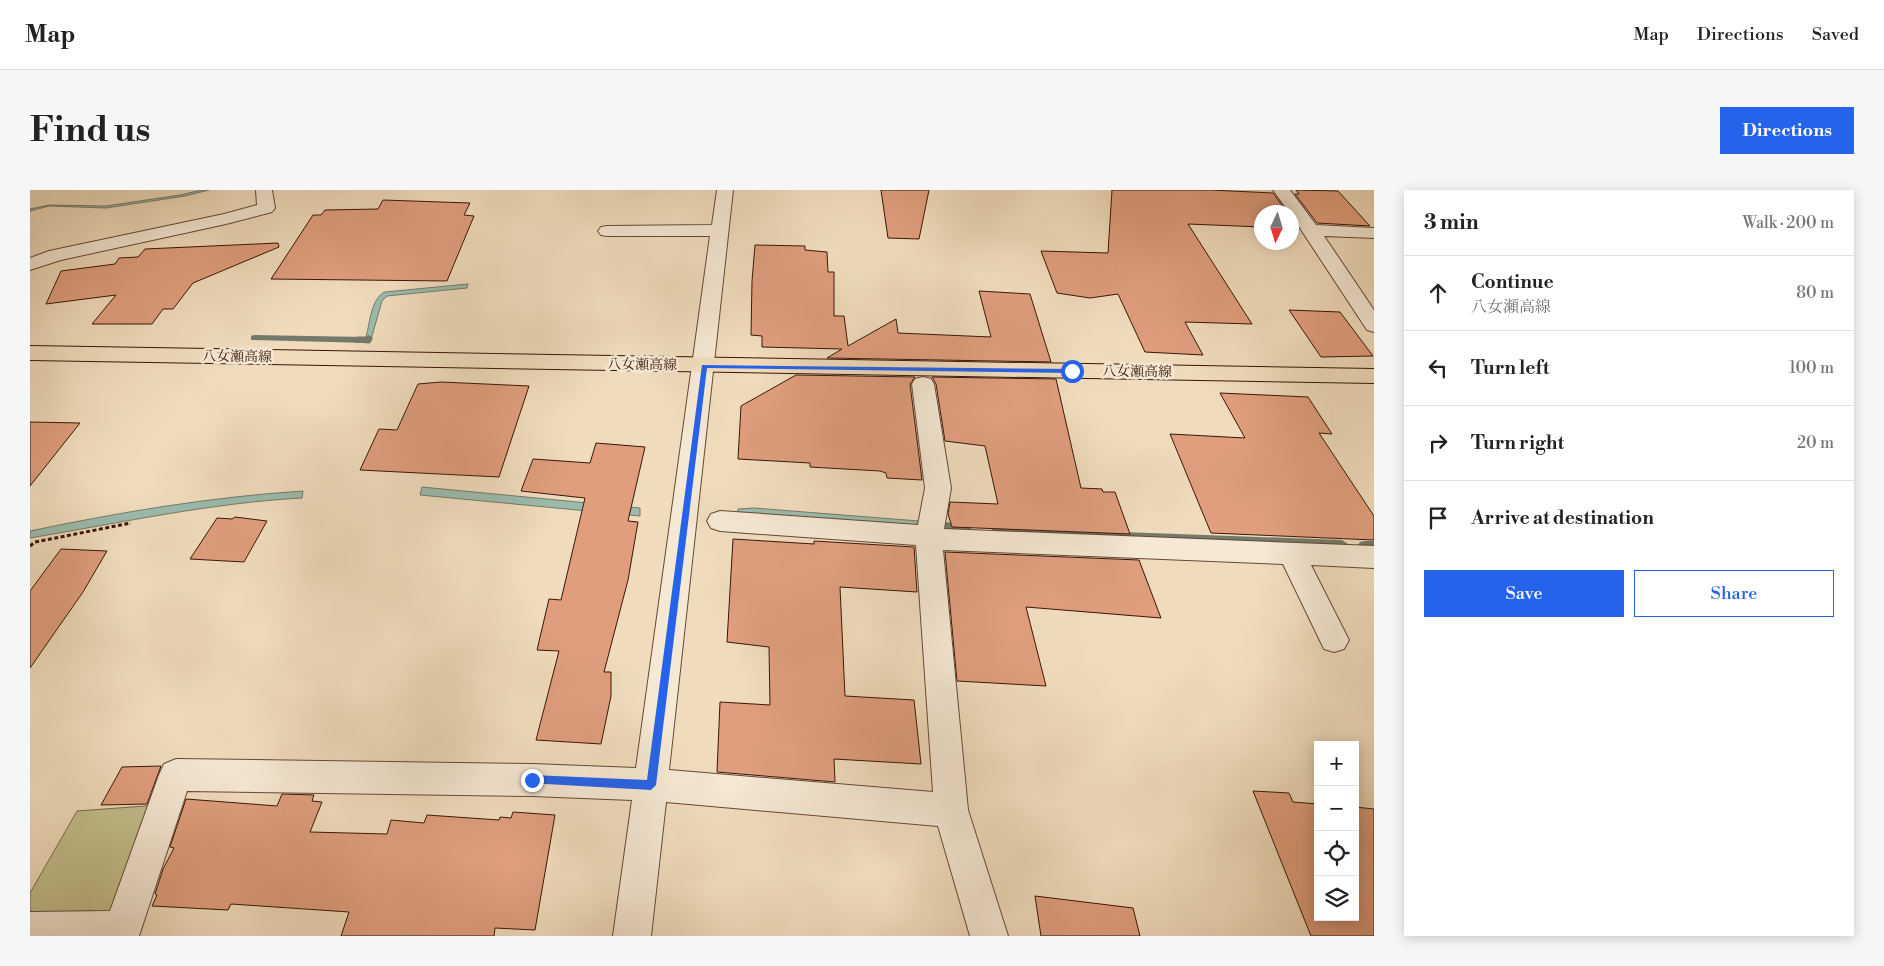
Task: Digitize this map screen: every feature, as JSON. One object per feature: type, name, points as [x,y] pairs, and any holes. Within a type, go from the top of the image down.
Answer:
[{"type":"main road","name":"八女瀬高線","points":[[30,353],[1374,376]]},
{"type":"street","points":[[30,264],[56,255],[226,219],[266,208],[264,190]]},
{"type":"street","points":[[632,936],[725,190]]},
{"type":"street","points":[[1281,190],[1311,230],[1374,326]]},
{"type":"street","points":[[607,232],[720,230]]},
{"type":"street","points":[[1311,230],[1374,233]]},
{"type":"street","points":[[923,384],[938,488],[929,539],[951,810],[988,936]]},
{"type":"street","points":[[720,520],[920,535],[929,539],[1374,557]]},
{"type":"street","points":[[1291,554],[1334,640]]},
{"type":"street","points":[[30,931],[122,933],[176,775],[532,780],[651,785],[951,810]]},
{"type":"path","points":[[30,546],[35,542],[131,523]]},
{"type":"shaded area","points":[[209,190],[185,196],[106,208],[49,206],[30,211],[30,209],[49,205],[106,206]]},
{"type":"shaded area","points":[[468,284],[467,288],[387,296],[382,301],[370,343],[354,342],[357,337],[366,337],[374,305],[380,295],[385,292]]},
{"type":"shaded area","points":[[422,487],[640,508],[640,516],[420,495]]},
{"type":"shaded area","points":[[303,491],[302,498],[199,509],[30,538],[30,531],[132,512],[200,501]]},
{"type":"shaded area","points":[[754,508],[919,521],[919,527],[737,515],[738,509]]},
{"type":"shaded area","points":[[159,805],[120,918],[30,912],[30,893],[77,811]]},
{"type":"building","points":[[881,190],[929,190],[919,239],[888,238]]},
{"type":"building","points":[[1112,190],[1211,190],[1273,193],[1282,205],[1254,205],[1254,227],[1188,224],[1252,324],[1185,322],[1203,355],[1145,352],[1118,294],[1090,298],[1057,293],[1041,251],[1108,253]]},
{"type":"building","points":[[1296,190],[1338,191],[1370,226],[1317,223],[1295,194],[1299,194]]},
{"type":"building","points":[[383,200],[470,203],[464,215],[474,216],[447,281],[271,279],[313,215],[321,215],[325,210],[378,209]]},
{"type":"building","points":[[278,243],[279,247],[193,283],[173,309],[163,309],[152,324],[92,324],[116,295],[46,304],[61,271],[115,264],[119,258],[138,257],[145,249]]},
{"type":"building","points":[[755,245],[805,246],[805,250],[827,252],[828,272],[834,272],[834,316],[844,316],[848,346],[896,319],[898,333],[991,337],[979,291],[1030,294],[1051,362],[827,358],[842,349],[762,347],[762,336],[751,335]]},
{"type":"building","points":[[1289,310],[1340,312],[1373,356],[1321,357]]},
{"type":"building","points":[[796,375],[915,377],[910,384],[922,480],[887,478],[886,473],[880,471],[810,467],[810,463],[738,459],[741,406]]},
{"type":"building","points":[[932,377],[1056,379],[1081,488],[1115,492],[1130,534],[952,527],[948,514],[950,502],[998,504],[985,446],[945,441],[936,384]]},
{"type":"building","points":[[441,382],[529,386],[499,477],[360,470],[379,429],[397,430],[418,384]]},
{"type":"building","points":[[1220,393],[1308,397],[1332,434],[1319,433],[1374,516],[1374,540],[1211,533],[1170,434],[1245,438]]},
{"type":"building","points":[[30,422],[80,423],[30,486]]},
{"type":"building","points":[[596,443],[645,447],[628,521],[638,522],[628,580],[604,672],[611,672],[611,696],[601,744],[536,740],[559,651],[537,650],[549,599],[561,600],[585,498],[521,491],[533,459],[590,463]]},
{"type":"building","points":[[235,517],[267,521],[244,562],[190,559],[217,518],[232,519]]},
{"type":"building","points":[[733,539],[814,544],[814,541],[914,547],[917,592],[840,587],[845,696],[914,700],[921,764],[834,759],[835,782],[717,772],[720,702],[770,705],[769,647],[727,642]]},
{"type":"building","points":[[61,549],[107,551],[83,592],[30,668],[30,591]]},
{"type":"building","points":[[945,552],[1139,560],[1161,618],[1026,607],[1046,686],[957,681]]},
{"type":"building","points":[[161,766],[147,804],[101,805],[122,767]]},
{"type":"building","points":[[1253,791],[1289,793],[1293,802],[1314,804],[1314,921],[1359,921],[1359,807],[1374,809],[1374,936],[1311,936]]},
{"type":"building","points":[[282,794],[314,795],[312,801],[322,802],[310,832],[387,834],[391,820],[424,823],[427,815],[499,820],[500,817],[511,818],[513,812],[555,815],[535,930],[495,928],[494,936],[341,936],[349,912],[231,904],[228,910],[152,906],[157,895],[155,894],[163,869],[174,848],[170,847],[186,799],[277,806]]},
{"type":"building","points":[[1035,896],[1133,908],[1140,936],[1041,936]]},
{"type":"waterway","points":[[254,338],[368,340],[369,338]]},
{"type":"waterway","points":[[939,526],[968,527]]},
{"type":"waterway","points":[[995,528],[1124,536],[1342,544]]},
{"type":"waterway","points":[[1364,545],[1374,545]]},
{"type":"route","points":[[532,780],[651,785],[704,366],[1072,371]]}]
